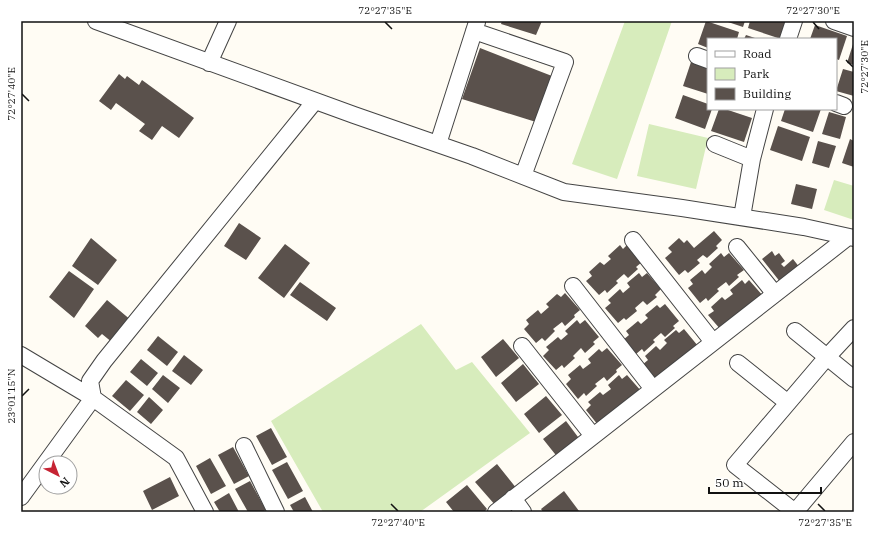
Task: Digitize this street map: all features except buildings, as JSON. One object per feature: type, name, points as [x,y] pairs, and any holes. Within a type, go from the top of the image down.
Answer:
[{"type":"street","points":[[99,21],[209,63],[472,156],[564,192],[742,217],[804,227],[851,238]]},
{"type":"street","points":[[209,63],[228,21]]},
{"type":"street","points":[[788,38],[794,21]]},
{"type":"street","points":[[834,21],[854,28]]},
{"type":"street","points":[[438,144],[476,26],[565,62],[523,176]]},
{"type":"street","points":[[21,497],[93,398],[90,381],[104,361],[315,101]]},
{"type":"street","points":[[742,217],[752,159],[765,110]]},
{"type":"street","points":[[715,144],[752,159]]},
{"type":"street","points":[[496,512],[775,294],[851,238]]},
{"type":"street","points":[[633,240],[713,342]]},
{"type":"street","points":[[737,247],[775,294]]},
{"type":"street","points":[[573,286],[653,389]]},
{"type":"street","points":[[854,328],[827,357],[735,465],[795,512],[854,442]]},
{"type":"street","points":[[795,331],[854,379]]},
{"type":"street","points":[[522,346],[593,436]]},
{"type":"street","points":[[21,355],[93,398],[176,458],[204,512]]},
{"type":"street","points":[[738,363],[788,403]]},
{"type":"street","points":[[244,446],[276,512]]},
{"type":"street","points":[[513,498],[523,512]]},
{"type":"green space","points":[[625,21],[672,21],[617,179],[572,164]]},
{"type":"green space","points":[[649,124],[708,138],[696,189],[637,176]]},
{"type":"green space","points":[[834,180],[854,186],[854,220],[824,210]]},
{"type":"green space","points":[[421,324],[456,370],[472,362],[530,433],[420,512],[323,512],[271,421]]}]
